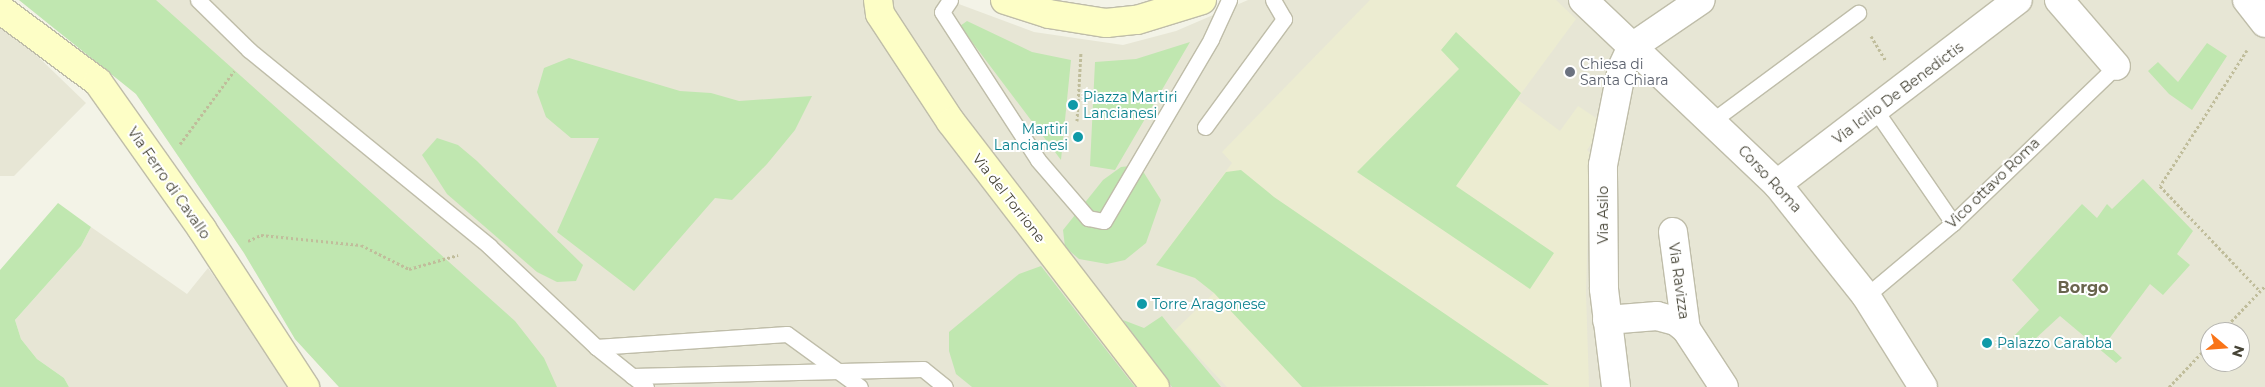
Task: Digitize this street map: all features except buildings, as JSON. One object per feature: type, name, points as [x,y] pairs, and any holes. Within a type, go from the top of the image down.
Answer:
[{"type":"street","name":"Via del Torrione","points":[[878,0],[880,14],[951,122],[1155,387]]},
{"type":"street","points":[[1005,0],[1058,16],[1106,23],[1137,20],[1202,0]]},
{"type":"street","name":"Corso Roma","points":[[1583,0],[1777,184],[1866,296],[1922,387]]},
{"type":"street","points":[[1632,47],[1701,0]]},
{"type":"street","name":"Via Icilio De Benedictis","points":[[1777,184],[1904,90],[2018,0]]},
{"type":"street","points":[[2059,0],[2116,66]]},
{"type":"street","points":[[2247,0],[2265,23]]},
{"type":"street","name":"Via Ferro di Cavallo","points":[[0,9],[98,82],[161,170],[305,387]]},
{"type":"street","name":"Via Asilo","points":[[1616,387],[1607,320],[1603,165],[1622,68],[1632,47]]},
{"type":"street","name":"Via Ravizza","points":[[1673,232],[1683,316],[1724,387]]},
{"type":"street","name":"Via Ravizza","points":[[1607,320],[1657,316],[1676,320],[1683,316]]},
{"type":"lane","points":[[198,0],[250,50],[489,246],[596,347],[646,387]]},
{"type":"lane","points":[[950,0],[942,12],[1038,160],[1088,218],[1104,221],[1211,39],[1229,0]]},
{"type":"lane","points":[[1205,127],[1284,19],[1273,0]]},
{"type":"lane","points":[[1712,121],[1858,13]]},
{"type":"lane","name":"Vico ottavo Roma","points":[[1866,296],[1952,223],[2116,66]]},
{"type":"lane","points":[[1876,111],[1952,223]]},
{"type":"lane","points":[[596,347],[788,334],[860,387]]},
{"type":"lane","points":[[632,376],[836,369],[923,369],[944,387]]},
{"type":"path","points":[[1858,13],[1904,90]]},
{"type":"path","points":[[2260,291],[2160,186],[2265,23]]},
{"type":"path","points":[[161,170],[250,50]]},
{"type":"path","points":[[1076,121],[1081,52]]},
{"type":"path","points":[[218,254],[261,235],[360,245],[410,269],[489,246]]},
{"type":"path","points":[[2231,322],[2265,286]]},
{"type":"path","points":[[2169,387],[2200,354]]},
{"type":"shaded area","points":[[19,0],[948,0],[1034,32],[1123,45],[1176,31],[1248,0],[2265,0],[2265,387],[339,387],[295,339],[244,253],[136,94]]},
{"type":"shaded area","points":[[1370,0],[1556,0],[1576,19],[1517,99],[1560,131],[1578,106],[1605,124],[1587,150],[1590,153],[1586,292],[1589,387],[1227,387],[1174,331],[1214,293],[1195,278],[1156,265],[1232,163],[1222,152]]},
{"type":"shaded area","points":[[0,20],[86,103],[14,176],[0,176]]},
{"type":"shaded area","points":[[91,227],[187,294],[208,268],[294,387],[69,387],[64,378],[37,359],[21,339],[15,320],[81,246]]},
{"type":"green space","points":[[19,0],[156,0],[515,321],[544,358],[557,387],[339,387],[295,339],[244,253],[136,94]]},
{"type":"green space","points":[[967,21],[1032,52],[1071,60],[1061,160],[960,26]]},
{"type":"green space","points":[[1456,32],[1521,93],[1456,186],[1554,253],[1530,289],[1357,172],[1459,69],[1441,50]]},
{"type":"green space","points":[[1190,42],[1115,170],[1090,166],[1095,62],[1136,59]]},
{"type":"green space","points":[[2207,43],[2227,56],[2192,110],[2169,94],[2148,71],[2158,62],[2178,82]]},
{"type":"green space","points":[[569,58],[680,91],[711,93],[739,101],[812,96],[795,130],[767,164],[732,200],[715,198],[634,291],[557,232],[599,138],[571,138],[546,117],[537,92],[544,68]]},
{"type":"green space","points":[[437,138],[458,145],[477,161],[583,265],[576,281],[557,282],[537,272],[447,194],[422,155]]},
{"type":"green space","points":[[1139,165],[1161,200],[1146,243],[1125,260],[1107,264],[1079,259],[1065,247],[1063,230],[1103,180],[1121,167]]},
{"type":"green space","points":[[1241,170],[1274,197],[1549,385],[1302,387],[1214,293],[1195,278],[1156,265],[1226,172]]},
{"type":"green space","points":[[2143,179],[2193,231],[2177,254],[2190,265],[2163,295],[2150,284],[2106,343],[2122,358],[2116,363],[2060,316],[2024,349],[2013,337],[2039,310],[2012,280],[2082,204],[2097,218],[2107,204],[2112,209]]},
{"type":"green space","points":[[58,203],[91,227],[81,246],[15,320],[21,339],[37,359],[64,378],[69,387],[0,387],[0,270]]},
{"type":"green space","points":[[1041,266],[1135,387],[972,387],[956,374],[949,351],[949,332],[1019,274]]},
{"type":"green space","points":[[1162,316],[1221,387],[1172,387],[1123,320],[1144,328]]},
{"type":"place","name":"Chiesa di Santa Chiara","points":[[1570,72]]},
{"type":"place","name":"Piazza Martiri Lancianesi","points":[[1073,105]]},
{"type":"place","name":"Martiri Lancianesi","points":[[1078,137]]},
{"type":"place","name":"Torre Aragonese","points":[[1142,304]]},
{"type":"place","name":"Palazzo Carabba","points":[[1987,343]]},
{"type":"district","name":"Borgo","points":[[2083,288]]}]
